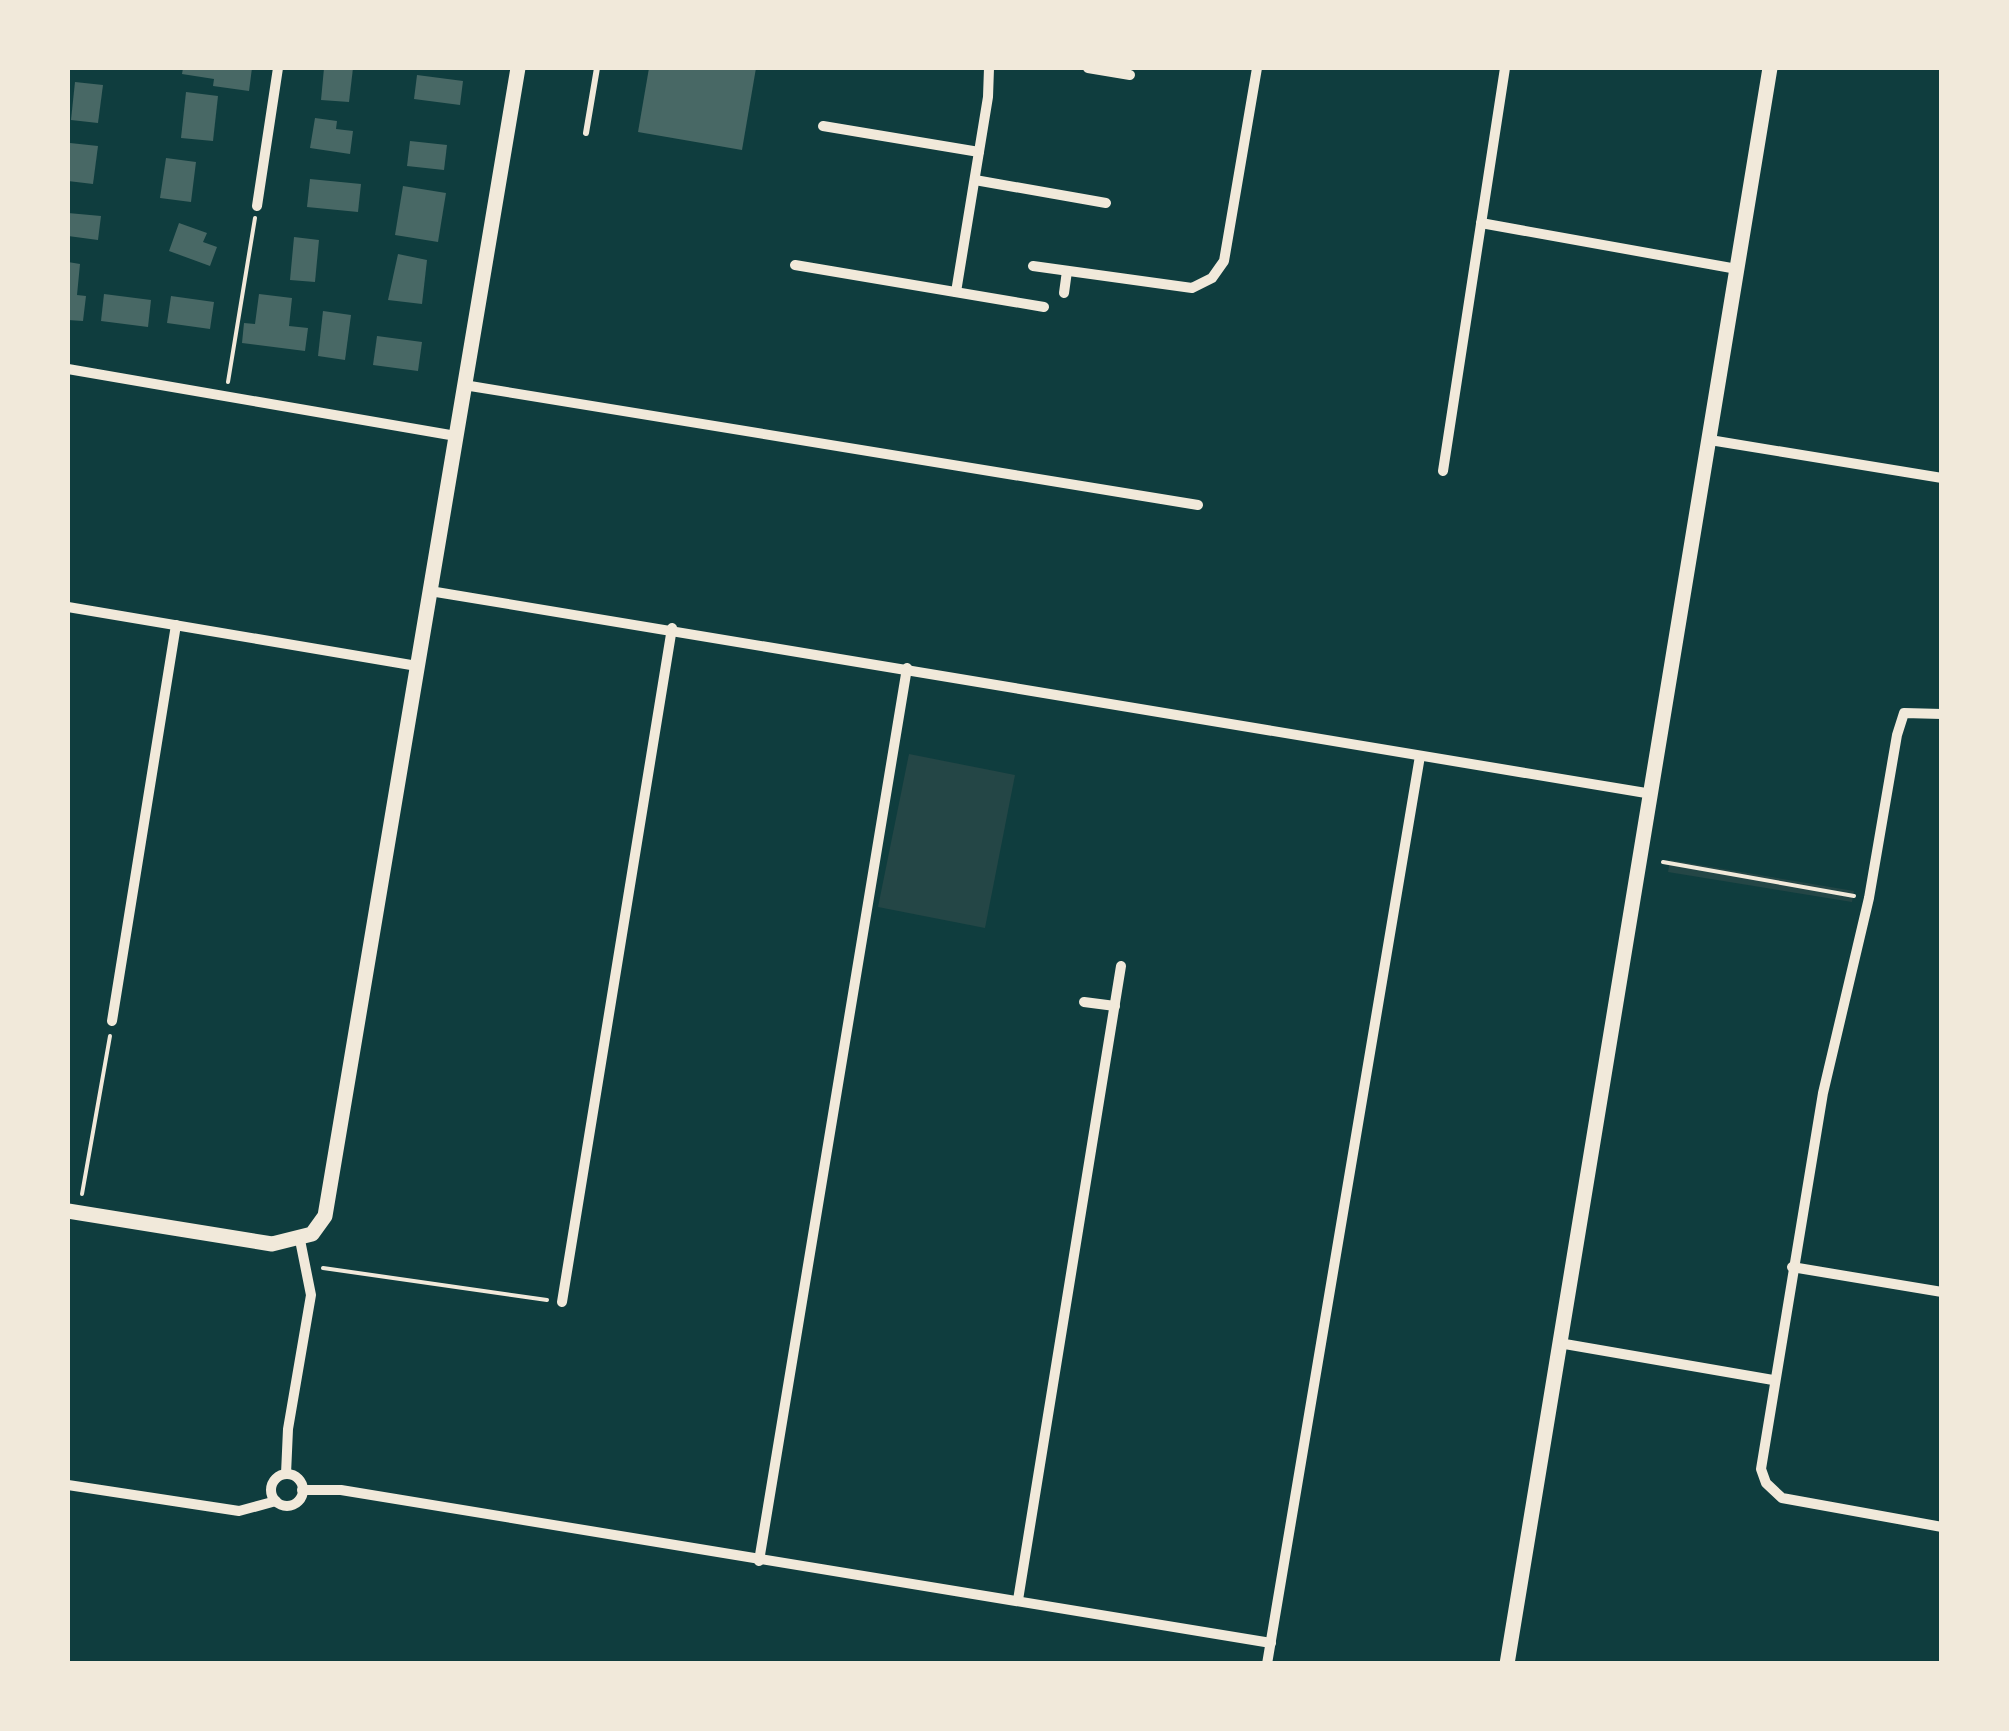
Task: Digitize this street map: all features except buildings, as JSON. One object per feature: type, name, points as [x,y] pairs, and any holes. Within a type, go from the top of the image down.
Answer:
[{"type":"street","points":[[257,206],[278,68]]},
{"type":"street","points":[[73,1212],[272,1244],[300,1240],[322,1224],[518,68]]},
{"type":"street","points":[[956,292],[989,68]]},
{"type":"street","points":[[1088,68],[1130,75]]},
{"type":"street","points":[[1033,266],[1192,288],[1212,278],[1224,262],[1257,68]]},
{"type":"street","points":[[1444,471],[1505,68]]},
{"type":"street","points":[[1507,1664],[1770,68]]},
{"type":"street","points":[[823,126],[979,152]]},
{"type":"street","points":[[975,180],[1106,203]]},
{"type":"street","points":[[1481,223],[1737,270]]},
{"type":"street","points":[[795,265],[1044,307]]},
{"type":"street","points":[[1064,292],[1068,272]]},
{"type":"street","points":[[68,370],[456,436]]},
{"type":"street","points":[[464,386],[1198,505]]},
{"type":"street","points":[[1710,440],[1942,478]]},
{"type":"street","points":[[430,591],[672,628],[1652,794]]},
{"type":"street","points":[[68,607],[418,666]]},
{"type":"street","points":[[112,1020],[176,625]]},
{"type":"street","points":[[562,1302],[672,628]]},
{"type":"street","points":[[759,1561],[907,668]]},
{"type":"street","points":[[1942,714],[1904,713],[1869,898],[1823,1093],[1762,1446],[1766,1484],[1782,1498],[1942,1527]]},
{"type":"street","points":[[1267,1664],[1420,756]]},
{"type":"street","points":[[1018,1600],[1121,966]]},
{"type":"street","points":[[1084,1002],[1115,1006]]},
{"type":"street","points":[[276,1501],[271,1486],[286,1474],[288,1430],[311,1296],[300,1240]]},
{"type":"street","points":[[1792,1267],[1942,1292]]},
{"type":"street","points":[[1559,1344],[1773,1380]]},
{"type":"street","points":[[286,1474],[296,1477],[302,1490]]},
{"type":"street","points":[[68,1485],[239,1511],[276,1501],[290,1505],[302,1490]]},
{"type":"street","points":[[302,1490],[341,1490],[1270,1643]]},
{"type":"lane","points":[[586,133],[597,68]]},
{"type":"path","points":[[226,396],[257,206]]},
{"type":"path","points":[[1664,862],[1869,898]]},
{"type":"path","points":[[73,1212],[112,1020]]},
{"type":"path","points":[[323,1268],[562,1302]]},
{"type":"shaded area","points":[[909,754],[1015,775],[985,928],[878,907]]},
{"type":"shaded area","points":[[1670,860],[1854,891],[1852,902],[1668,872]]}]
